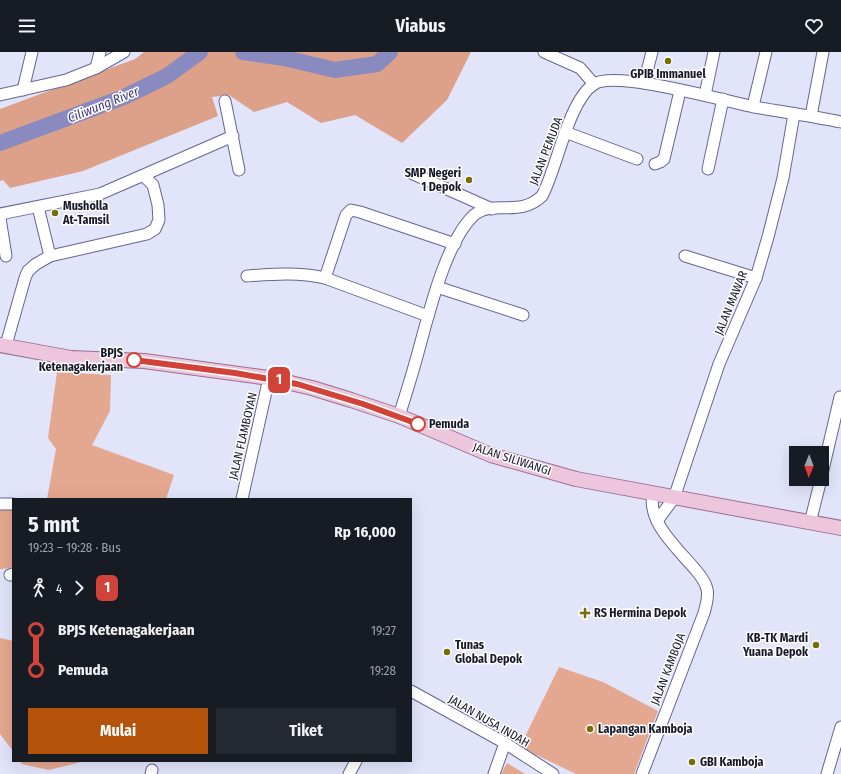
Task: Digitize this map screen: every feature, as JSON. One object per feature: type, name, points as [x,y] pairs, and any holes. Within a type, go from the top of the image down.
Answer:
[{"type":"main road","name":"JALAN SILIWANGI","points":[[3,345],[71,358],[144,361],[269,378],[312,388],[399,416],[491,455],[576,479],[841,528]]},
{"type":"street","points":[[23,90],[32,52]]},
{"type":"street","points":[[96,68],[100,52]]},
{"type":"street","points":[[0,95],[66,80],[96,68],[124,52]]},
{"type":"street","points":[[544,52],[580,68],[594,84],[607,81],[644,83],[753,106],[841,122]]},
{"type":"street","points":[[644,83],[652,52]]},
{"type":"street","points":[[705,95],[714,52]]},
{"type":"street","points":[[753,106],[766,52]]},
{"type":"street","points":[[811,116],[824,52]]},
{"type":"street","name":"JALAN PEMUDA","points":[[399,416],[436,287],[455,244],[474,216],[492,209],[522,208],[536,202],[542,196],[565,132],[579,102],[594,84]]},
{"type":"street","points":[[655,164],[664,159],[680,91]]},
{"type":"street","points":[[708,169],[723,99]]},
{"type":"street","points":[[226,101],[239,170]]},
{"type":"street","name":"JALAN MAWAR","points":[[657,521],[674,498],[719,364],[756,278],[783,178],[794,114]]},
{"type":"street","points":[[565,132],[637,159]]},
{"type":"street","points":[[0,214],[100,194],[233,136]]},
{"type":"street","points":[[411,173],[492,209]]},
{"type":"street","points":[[3,345],[28,271],[36,264],[50,256],[147,234],[155,229],[159,220],[158,205],[152,185],[144,176]]},
{"type":"street","points":[[38,207],[50,256]]},
{"type":"street","points":[[325,278],[346,215],[351,210],[455,244]]},
{"type":"street","points":[[0,218],[6,256]]},
{"type":"street","points":[[685,256],[756,278]]},
{"type":"street","points":[[247,276],[295,274],[325,278],[428,316]]},
{"type":"street","points":[[436,287],[523,315]]},
{"type":"street","name":"JALAN FLAMBOYAN","points":[[242,498],[269,378]]},
{"type":"street","points":[[829,446],[840,397]]},
{"type":"street","points":[[810,523],[819,486]]},
{"type":"street","name":"JALAN KAMBOJA","points":[[642,774],[704,613],[708,596],[706,584],[702,578],[671,542],[657,521],[652,509],[653,494]]},
{"type":"street","points":[[0,504],[12,504]]},
{"type":"street","name":"JALAN NUSA INDAH","points":[[412,692],[505,744],[553,774]]},
{"type":"street","points":[[827,774],[841,728]]},
{"type":"street","points":[[494,774],[505,744]]},
{"type":"street","points":[[349,774],[355,762]]},
{"type":"shaded area","points":[[144,52],[471,52],[447,100],[402,143],[355,115],[321,123],[287,102],[254,112],[229,95],[212,97],[218,116],[83,171],[10,188],[3,180],[0,181],[0,109],[135,59]]},
{"type":"shaded area","points":[[57,372],[111,375],[110,411],[92,445],[174,475],[166,498],[47,498],[56,449],[48,438]]},
{"type":"shaded area","points":[[12,507],[12,568],[0,569],[0,508]]},
{"type":"shaded area","points":[[0,638],[12,641],[12,750],[0,734]]},
{"type":"shaded area","name":"Lapangan Kamboja","points":[[559,667],[603,682],[658,711],[634,774],[576,774],[520,747]]},
{"type":"shaded area","points":[[21,762],[81,762],[49,770],[22,764]]},
{"type":"shaded area","points":[[507,763],[525,774],[501,774]]},
{"type":"waterway","name":"Ciliwung River","points":[[0,143],[124,97],[167,76],[200,52]]},
{"type":"waterway","name":"Ciliwung River","points":[[243,52],[284,58],[335,70],[377,64],[390,52]]},
{"type":"bus line","name":"1","points":[[134,360],[269,378],[297,384],[363,404],[418,424]]},
{"type":"place","name":"GPIB Immanuel","points":[[668,61]]},
{"type":"place","name":"SMP Negeri 1 Depok","points":[[469,180]]},
{"type":"place","name":"Musholla At-Tamsil","points":[[55,213]]},
{"type":"place","name":"BPJS Ketenagakerjaan","points":[[134,360]]},
{"type":"place","name":"Pemuda","points":[[418,424]]},
{"type":"place","name":"RS Hermina Depok","points":[[585,613]]},
{"type":"place","name":"KB-TK Mardi Yuana Depok","points":[[816,645]]},
{"type":"place","name":"Tunas Global Depok","points":[[447,652]]},
{"type":"place","name":"Lapangan Kamboja","points":[[590,729]]},
{"type":"place","name":"GBI Kamboja","points":[[692,762]]}]
